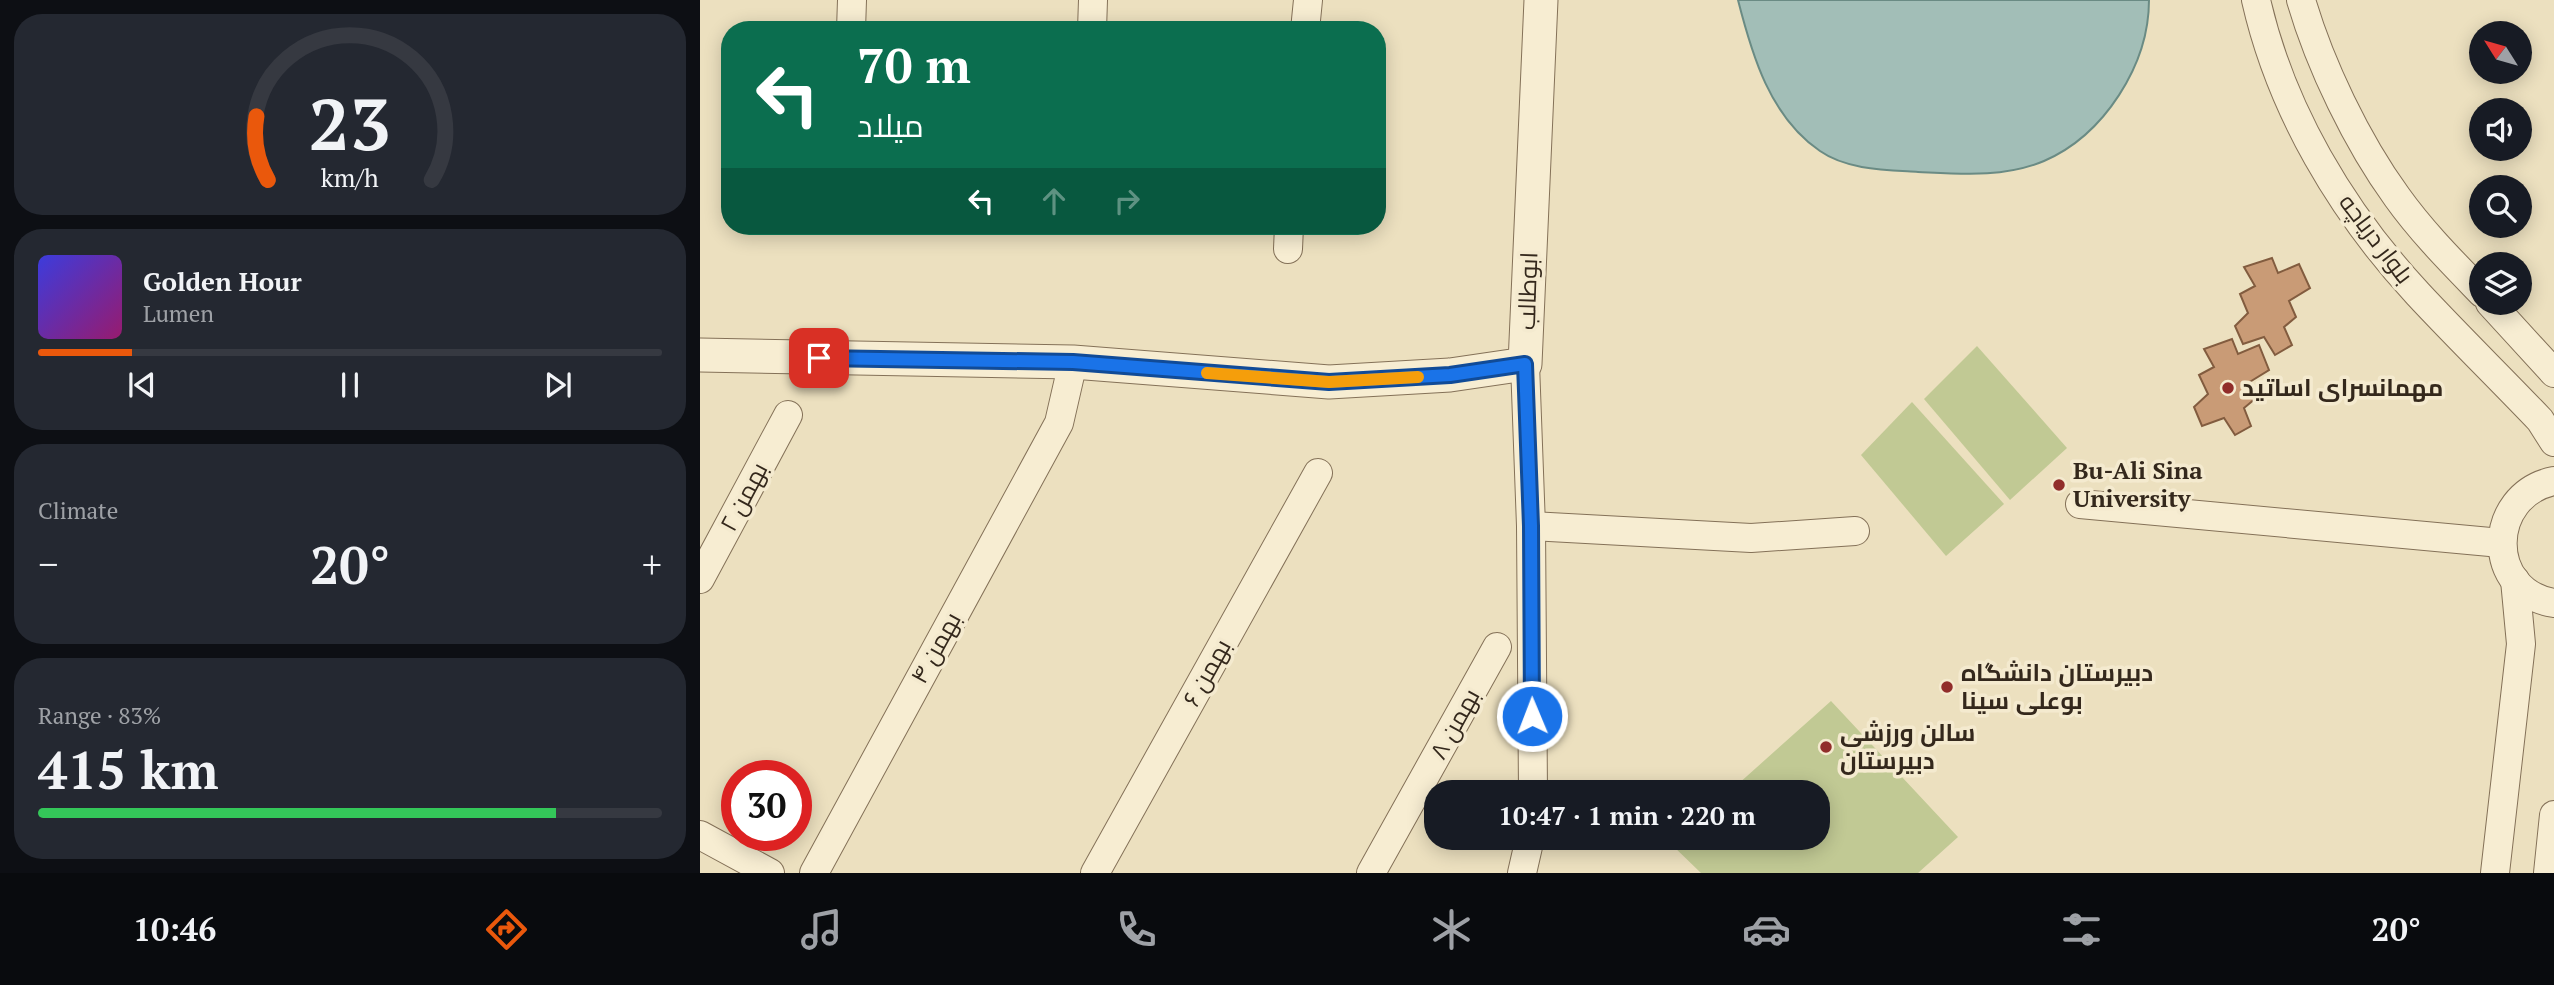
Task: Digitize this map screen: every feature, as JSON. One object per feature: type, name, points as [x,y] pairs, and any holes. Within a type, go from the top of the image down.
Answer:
[{"type":"street","points":[[851,21],[852,0]]},
{"type":"street","points":[[1092,21],[1093,0]]},
{"type":"street","points":[[1307,21],[1308,0]]},
{"type":"street","name":"ابوطالب","points":[[1533,780],[1531,526],[1525,364],[1541,0]]},
{"type":"street","name":"بلوار دریاچه","points":[[2256,0],[2272,60],[2292,108],[2308,142],[2360,221],[2417,294],[2540,420],[2554,442]]},
{"type":"street","name":"بلوار دریاچه","points":[[2301,0],[2333,84],[2373,159],[2423,230],[2469,279]]},
{"type":"street","points":[[2501,315],[2554,373]]},
{"type":"street","points":[[700,355],[1073,362],[1329,382],[1450,375],[1525,364]]},
{"type":"street","name":"بهمن ۴","points":[[814,873],[1059,423],[1073,362]]},
{"type":"street","name":"بهمن ۲","points":[[700,579],[788,415]]},
{"type":"street","name":"بهمن ۶","points":[[1095,873],[1318,473]]},
{"type":"street","points":[[2553,475],[2515,503],[2505,522],[2501,543],[2505,563],[2515,580],[2528,594],[2554,603]]},
{"type":"street","points":[[2080,505],[2501,543]]},
{"type":"street","points":[[1531,526],[1751,538],[1855,531]]},
{"type":"street","points":[[2495,873],[2521,644],[2515,580]]},
{"type":"street","name":"بهمن ۸","points":[[1371,873],[1497,648]]},
{"type":"street","points":[[2548,873],[2554,816]]},
{"type":"street","points":[[700,835],[770,873]]},
{"type":"street","points":[[1522,873],[1527,850]]},
{"type":"green space","points":[[1977,346],[2067,448],[2010,500],[1924,399]]},
{"type":"green space","points":[[1912,402],[2004,504],[1946,556],[1861,455]]},
{"type":"green space","name":"سالن ورزشی دبیرستان","points":[[1831,701],[1958,837],[1918,873],[1701,873],[1677,850],[1830,850],[1830,780],[1743,780]]},
{"type":"water","points":[[1738,0],[2149,0],[2147,25],[2132,73],[2104,116],[2086,134],[2066,149],[2029,166],[1966,174],[1868,168],[1842,162],[1820,151],[1788,121],[1765,83]]},
{"type":"building","name":"مهمانسرای اساتید","points":[[2272,258],[2278,273],[2299,264],[2310,288],[2289,301],[2296,317],[2284,327],[2292,345],[2275,355],[2264,337],[2243,344],[2235,326],[2248,313],[2240,294],[2255,286],[2244,267]]},
{"type":"building","name":"مهمانسرای اساتید","points":[[2232,339],[2238,354],[2259,345],[2269,370],[2248,383],[2256,398],[2244,408],[2251,426],[2235,435],[2224,418],[2202,426],[2194,407],[2208,394],[2199,375],[2214,367],[2204,349]]},
{"type":"slow traffic","points":[[1207,373],[1329,382],[1418,377]]},
{"type":"place","name":"مهمانسرای اساتید","points":[[2228,388]]},
{"type":"place","name":"Bu-Ali Sina University","points":[[2059,485]]},
{"type":"place","name":"دبیرستان دانشگاه بوعلی سینا","points":[[1947,687]]},
{"type":"place","name":"سالن ورزشی دبیرستان","points":[[1826,747]]},
{"type":"route","points":[[819,358],[1073,362],[1329,382],[1450,375],[1525,364],[1531,526],[1532,716]]}]
